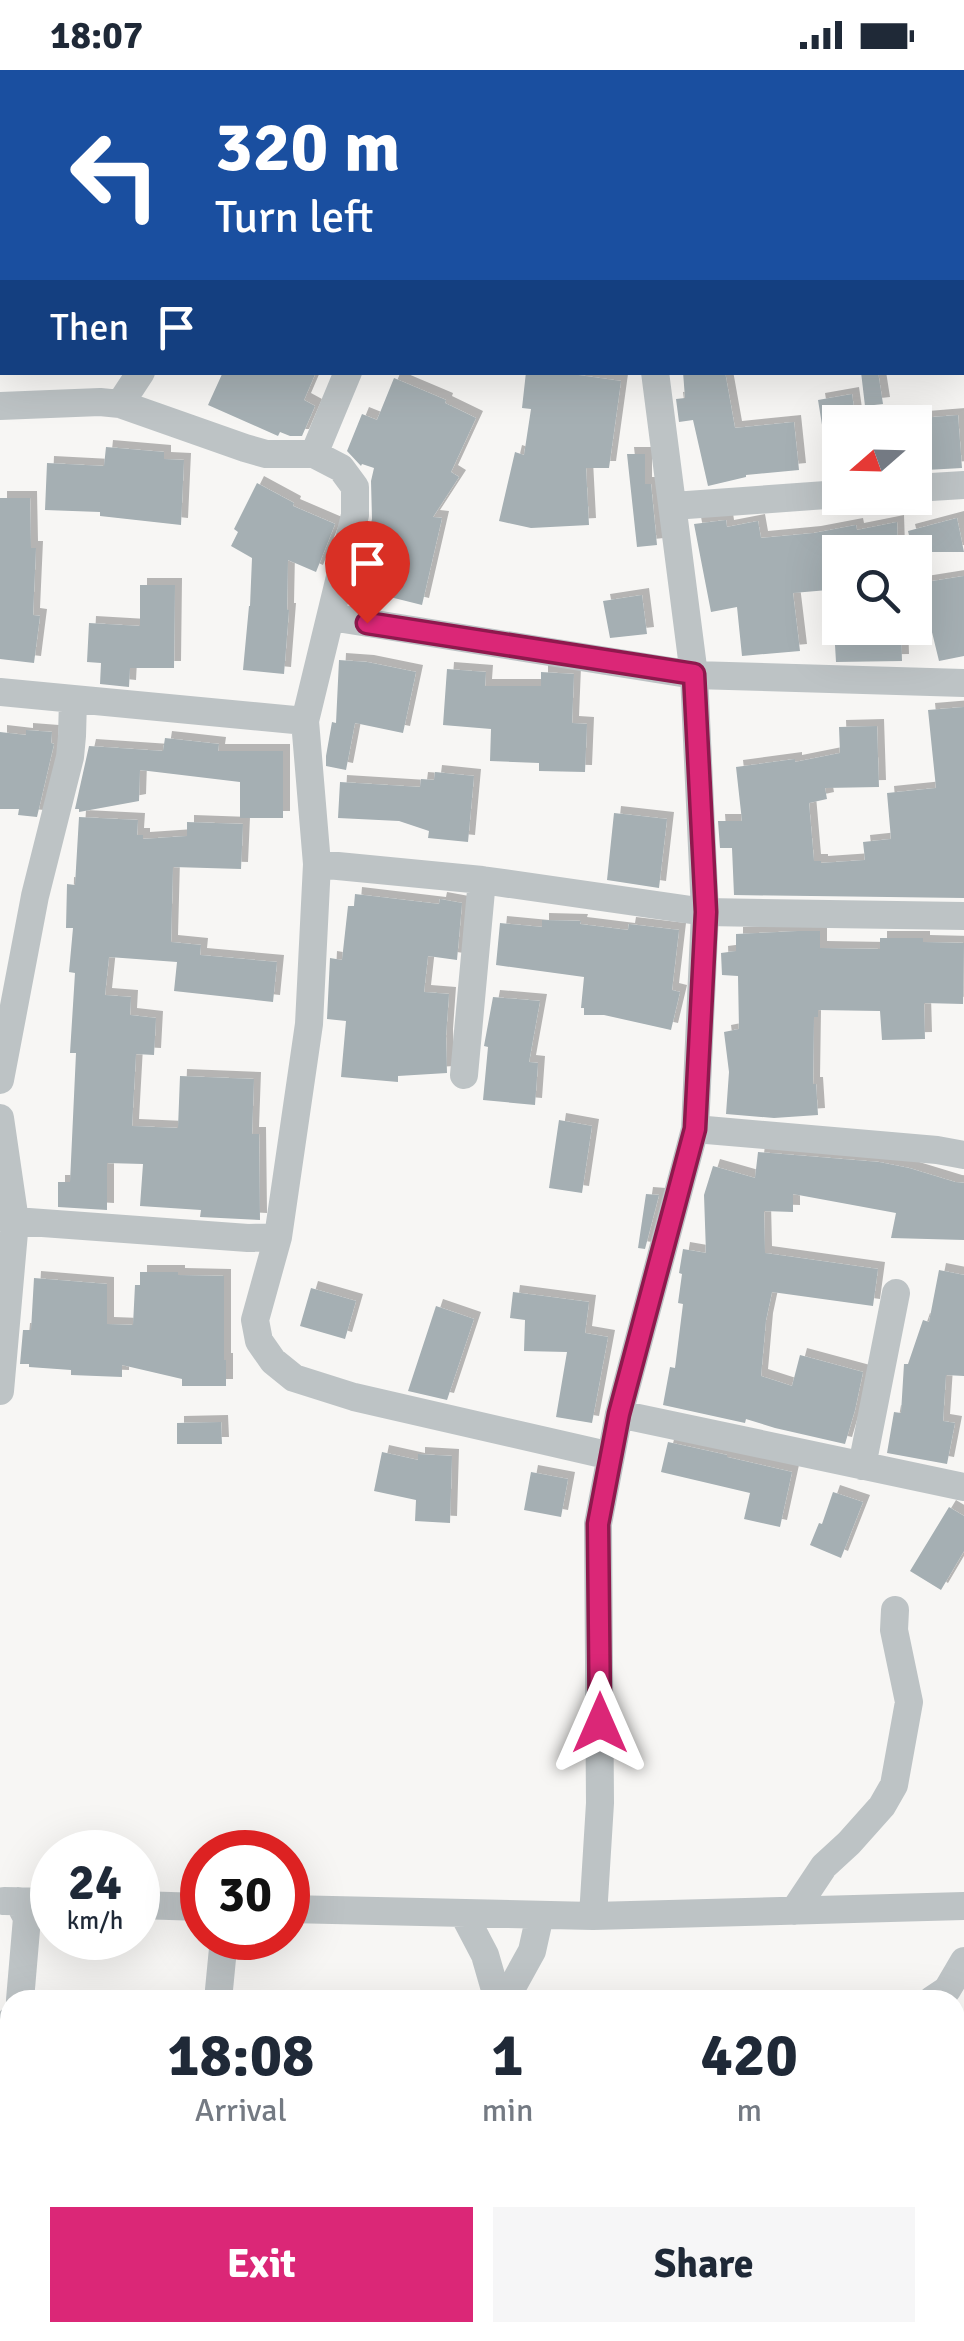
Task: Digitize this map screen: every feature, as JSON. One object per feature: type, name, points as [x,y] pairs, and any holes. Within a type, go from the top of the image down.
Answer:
[{"type":"street","points":[[120,404],[140,375]]},
{"type":"street","points":[[314,454],[347,375]]},
{"type":"street","points":[[593,1916],[600,1803],[598,1524],[619,1414],[695,1129],[706,912],[694,674],[656,375]]},
{"type":"street","points":[[0,406],[120,404],[266,454],[314,454],[340,468],[355,488],[355,515],[305,721],[317,864],[309,1024],[278,1237],[255,1320],[258,1340],[273,1361],[294,1378],[354,1397],[611,1456]]},
{"type":"street","points":[[932,487],[964,485]]},
{"type":"street","points":[[673,506],[822,495]]},
{"type":"street","points":[[331,617],[694,674],[964,684]]},
{"type":"street","points":[[0,692],[305,721]]},
{"type":"street","points":[[0,1080],[35,896],[70,757],[73,700]]},
{"type":"street","points":[[317,864],[482,880],[706,912],[964,916]]},
{"type":"street","points":[[464,1074],[482,880]]},
{"type":"street","points":[[0,1118],[8,1219],[0,1391]]},
{"type":"street","points":[[695,1129],[964,1155]]},
{"type":"street","points":[[8,1219],[278,1237]]},
{"type":"street","points":[[862,1466],[896,1293]]},
{"type":"street","points":[[619,1414],[964,1487]]},
{"type":"street","points":[[794,1911],[824,1866],[850,1844],[894,1785],[909,1702],[894,1630],[895,1610]]},
{"type":"street","points":[[9,1901],[27,1918],[21,1990]]},
{"type":"street","points":[[310,1910],[593,1916],[964,1906]]},
{"type":"street","points":[[462,1913],[498,1990]]},
{"type":"street","points":[[508,1990],[532,1951],[540,1915]]},
{"type":"street","points":[[219,1990],[222,1960]]},
{"type":"street","points":[[946,1990],[964,1961]]},
{"type":"building","points":[[222,375],[315,375],[304,400],[315,406],[302,436],[280,432],[278,436],[208,405]]},
{"type":"building","points":[[526,375],[578,375],[621,381],[609,468],[586,468],[589,525],[531,528],[499,521],[515,452],[524,455],[531,409],[522,408]]},
{"type":"building","points":[[683,375],[726,375],[735,428],[794,422],[799,470],[746,475],[708,486],[693,420],[679,422],[676,399],[685,398]]},
{"type":"building","points":[[861,375],[878,375],[883,404],[865,405]]},
{"type":"building","points":[[394,378],[446,400],[445,403],[476,418],[451,472],[459,477],[433,517],[442,518],[422,605],[382,595],[381,601],[354,594],[372,519],[374,468],[361,466],[347,451],[362,414],[377,420]]},
{"type":"building","points":[[852,394],[854,405],[822,405],[822,425],[818,400]]},
{"type":"building","points":[[958,415],[962,468],[932,470],[932,417]]},
{"type":"building","points":[[106,447],[164,452],[164,459],[184,460],[181,525],[100,516],[100,512],[45,510],[47,463],[104,466]]},
{"type":"building","points":[[627,454],[645,454],[645,484],[651,484],[657,545],[637,547]]},
{"type":"building","points":[[257,483],[294,503],[293,506],[335,524],[316,572],[288,560],[284,674],[243,670],[252,558],[231,546],[238,532],[234,529]]},
{"type":"building","points":[[0,498],[30,498],[31,548],[36,548],[33,615],[40,616],[34,663],[0,659]]},
{"type":"building","points":[[957,518],[964,552],[932,552],[932,535],[909,535],[908,531]]},
{"type":"building","points":[[726,520],[727,527],[758,521],[761,538],[856,525],[857,530],[897,522],[897,535],[822,535],[822,591],[793,593],[800,651],[742,656],[737,607],[711,612],[694,524]]},
{"type":"building","points":[[964,576],[964,656],[939,661],[932,632],[932,581]]},
{"type":"building","points":[[140,585],[175,585],[174,668],[130,668],[129,687],[100,684],[101,663],[87,662],[89,623],[140,626]]},
{"type":"building","points":[[642,595],[647,634],[610,638],[603,601]]},
{"type":"building","points":[[835,645],[902,645],[902,661],[836,662]]},
{"type":"building","points":[[339,660],[416,672],[403,733],[355,723],[346,770],[326,766],[332,722],[336,723]]},
{"type":"building","points":[[447,669],[486,672],[485,686],[541,686],[541,672],[574,674],[572,723],[587,724],[585,772],[539,771],[539,763],[490,761],[491,729],[443,725]]},
{"type":"building","points":[[964,707],[964,898],[734,895],[732,848],[720,848],[718,821],[742,821],[736,767],[840,753],[839,727],[877,726],[879,787],[825,788],[827,799],[809,803],[814,861],[865,860],[863,842],[891,839],[887,793],[936,788],[928,710]]},
{"type":"building","points":[[26,730],[52,732],[54,744],[37,817],[18,815],[19,809],[0,809],[0,732],[26,735]]},
{"type":"building","points":[[165,738],[219,744],[218,751],[283,751],[283,818],[240,818],[240,782],[140,770],[139,801],[79,812],[75,809],[89,746],[163,751]]},
{"type":"building","points":[[435,772],[474,776],[468,842],[428,838],[429,831],[399,821],[338,818],[340,782],[420,787],[421,779],[434,780]]},
{"type":"building","points":[[614,813],[667,819],[659,888],[607,880]]},
{"type":"building","points":[[79,817],[138,820],[137,835],[143,835],[143,839],[187,836],[187,822],[243,824],[241,869],[173,867],[171,942],[201,945],[200,955],[277,962],[273,1002],[174,991],[177,962],[109,957],[105,995],[131,997],[130,1015],[156,1018],[154,1055],[136,1054],[132,1126],[178,1128],[180,1076],[254,1079],[252,1134],[259,1134],[260,1220],[200,1217],[201,1210],[140,1206],[143,1164],[107,1163],[107,1210],[58,1207],[58,1182],[70,1182],[76,1053],[70,1053],[75,973],[69,972],[73,928],[66,928],[67,884],[75,885]]},
{"type":"building","points":[[355,894],[462,903],[457,960],[428,956],[424,992],[449,994],[447,1073],[398,1076],[398,1082],[341,1077],[346,1021],[327,1019],[330,958],[342,960],[348,906],[354,906]]},
{"type":"building","points":[[542,920],[581,921],[580,924],[628,930],[629,924],[679,930],[672,990],[680,992],[671,1030],[604,1015],[584,1015],[584,977],[496,965],[500,923],[542,927]]},
{"type":"building","points":[[820,931],[820,948],[880,949],[880,938],[964,943],[963,1004],[924,1003],[925,1039],[882,1040],[880,1011],[818,1010],[818,1017],[814,1017],[813,1084],[818,1115],[774,1118],[726,1114],[729,1072],[724,1032],[739,1029],[738,976],[722,975],[721,953],[736,951],[736,934]]},
{"type":"building","points":[[493,997],[540,1001],[529,1062],[538,1063],[535,1105],[483,1100],[488,1047],[484,1046]]},
{"type":"building","points":[[559,1120],[592,1126],[582,1193],[549,1188]]},
{"type":"building","points":[[758,1152],[879,1162],[964,1183],[964,1240],[891,1238],[896,1213],[793,1194],[793,1212],[764,1211],[765,1253],[878,1269],[873,1306],[772,1292],[766,1320],[761,1376],[792,1386],[800,1355],[863,1372],[845,1444],[746,1419],[745,1423],[663,1405],[670,1367],[675,1368],[683,1304],[678,1303],[683,1249],[706,1253],[704,1195],[713,1166],[755,1178]]},
{"type":"building","points":[[646,1194],[659,1195],[645,1249],[638,1248]]},
{"type":"building","points":[[939,1270],[964,1275],[964,1376],[946,1375],[943,1421],[955,1423],[947,1464],[887,1453],[894,1412],[901,1413],[904,1364],[908,1364],[923,1320],[929,1322]]},
{"type":"building","points":[[140,1272],[224,1276],[226,1386],[182,1386],[182,1379],[122,1365],[122,1377],[71,1375],[71,1370],[20,1364],[23,1330],[31,1330],[34,1278],[107,1284],[107,1324],[133,1325],[135,1285],[140,1285]]},
{"type":"building","points":[[311,1288],[356,1301],[345,1339],[300,1326]]},
{"type":"building","points":[[513,1292],[589,1302],[585,1333],[608,1337],[592,1423],[556,1417],[567,1352],[524,1351],[525,1320],[510,1318]]},
{"type":"building","points":[[436,1306],[474,1319],[447,1400],[408,1391]]},
{"type":"building","points":[[221,1422],[222,1444],[177,1444],[177,1423]]},
{"type":"building","points":[[668,1442],[792,1472],[780,1527],[744,1519],[750,1493],[661,1472]]},
{"type":"building","points":[[382,1452],[418,1460],[418,1454],[452,1456],[450,1523],[415,1521],[416,1500],[374,1491]]},
{"type":"building","points":[[531,1472],[568,1479],[561,1517],[524,1510]]},
{"type":"building","points":[[833,1492],[863,1502],[841,1558],[810,1545]]},
{"type":"building","points":[[949,1507],[964,1516],[964,1551],[941,1590],[910,1571]]},
{"type":"route","points":[[367,623],[694,674],[706,912],[695,1129],[619,1414],[598,1524],[600,1723]]}]
